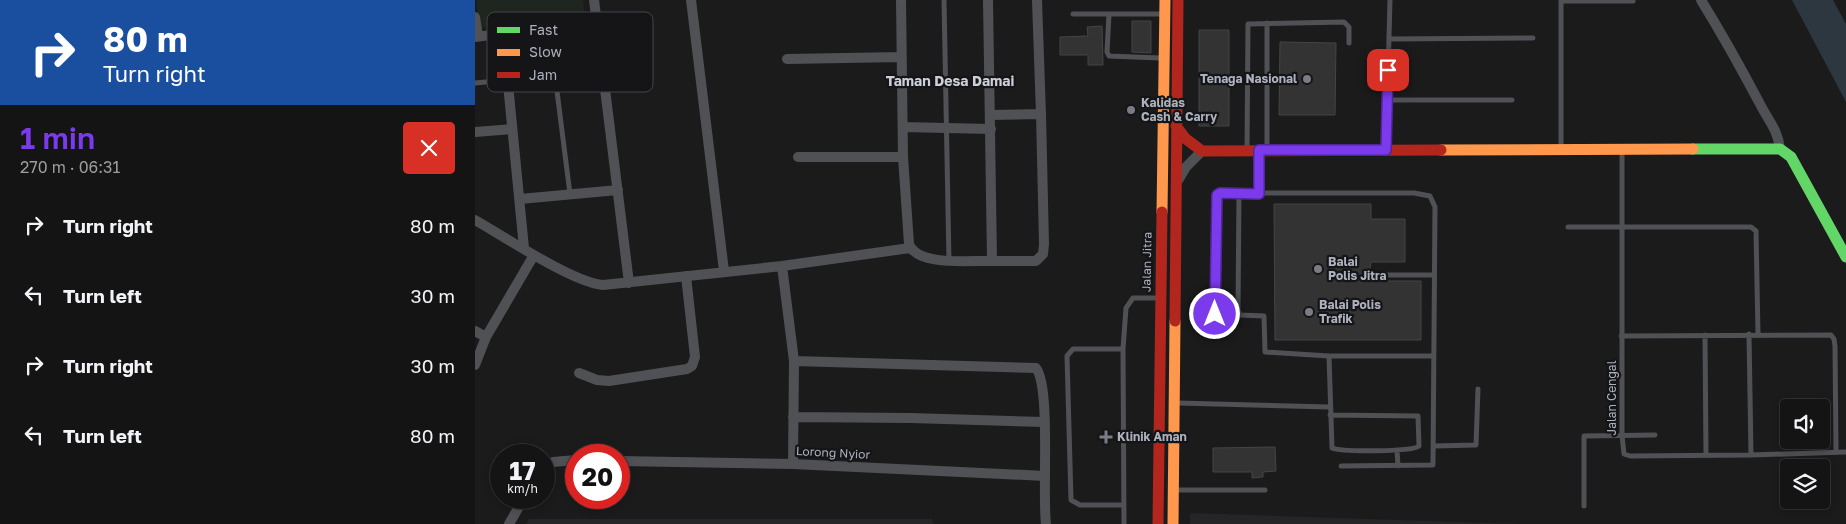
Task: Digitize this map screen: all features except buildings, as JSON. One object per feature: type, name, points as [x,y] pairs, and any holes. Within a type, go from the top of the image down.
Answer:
[{"type":"main road","name":"Jalan Jitra","points":[[1158,524],[1165,0]]},
{"type":"main road","points":[[1173,524],[1178,0]]},
{"type":"main road","points":[[1176,126],[1192,145],[1202,151],[1780,149],[1791,157],[1846,257]]},
{"type":"street","points":[[691,0],[724,271]]},
{"type":"street","points":[[901,0],[903,157],[907,237],[911,248]]},
{"type":"street","points":[[988,0],[993,261]]},
{"type":"street","points":[[475,220],[534,255],[595,284],[629,283],[782,266],[911,248],[926,257],[949,261],[1036,261],[1043,254],[1037,0]]},
{"type":"street","points":[[1701,0],[1726,40],[1767,117],[1777,131],[1780,149]]},
{"type":"street","points":[[475,17],[476,37]]},
{"type":"street","points":[[787,59],[901,57]]},
{"type":"street","points":[[509,92],[523,248]]},
{"type":"street","points":[[606,92],[629,283]]},
{"type":"street","points":[[991,115],[1041,114]]},
{"type":"street","points":[[903,127],[991,129]]},
{"type":"street","points":[[475,132],[512,129]]},
{"type":"street","points":[[1176,185],[1186,168],[1202,151]]},
{"type":"street","points":[[798,158],[903,157]]},
{"type":"street","points":[[520,199],[618,190]]},
{"type":"street","points":[[475,365],[486,337],[534,255]]},
{"type":"street","points":[[782,266],[794,361],[793,464]]},
{"type":"street","points":[[579,373],[597,380],[609,381],[687,369],[692,366],[695,357],[686,276]]},
{"type":"street","points":[[475,331],[486,337]]},
{"type":"street","points":[[794,361],[1036,368],[1041,376],[1045,422],[1046,524]]},
{"type":"street","points":[[793,417],[1045,422]]},
{"type":"street","name":"Lorong Nyior","points":[[630,461],[793,464],[1045,476]]},
{"type":"street","points":[[509,524],[518,509]]},
{"type":"lane","points":[[944,0],[949,261]]},
{"type":"lane","points":[[1386,150],[1390,0]]},
{"type":"lane","points":[[1561,149],[1561,1],[1633,1]]},
{"type":"lane","points":[[1073,14],[1164,14]]},
{"type":"lane","points":[[1109,14],[1107,52],[1109,56],[1164,58]]},
{"type":"lane","points":[[1259,194],[1257,150],[1248,79],[1248,24],[1344,22],[1349,27],[1349,43]]},
{"type":"lane","points":[[1257,150],[1266,79],[1267,23]]},
{"type":"lane","points":[[1389,39],[1533,38]]},
{"type":"lane","points":[[1248,79],[1266,79]]},
{"type":"lane","points":[[557,92],[570,194]]},
{"type":"lane","points":[[1387,100],[1512,100]]},
{"type":"lane","name":"Jalan Cengal","points":[[1622,149],[1621,336],[1623,450],[1629,456],[1846,452]]},
{"type":"lane","points":[[1215,314],[1215,198],[1220,193],[1414,193],[1430,196],[1435,207],[1433,465],[1341,466]]},
{"type":"lane","points":[[1239,194],[1238,314],[1264,316],[1265,352],[1329,356],[1434,356]]},
{"type":"lane","points":[[1568,227],[1751,227],[1756,231],[1758,334]]},
{"type":"lane","points":[[1373,275],[1434,275]]},
{"type":"lane","points":[[1123,524],[1123,349],[1126,308],[1128,302],[1133,298],[1160,298]]},
{"type":"lane","points":[[1749,334],[1751,455]]},
{"type":"lane","points":[[1621,336],[1825,334],[1834,339],[1836,452]]},
{"type":"lane","points":[[1705,335],[1706,455]]},
{"type":"lane","points":[[1123,349],[1073,349],[1067,356],[1071,500],[1079,505],[1123,506]]},
{"type":"lane","points":[[1329,356],[1329,407],[1331,445],[1335,450],[1419,448],[1418,416],[1330,415]]},
{"type":"lane","points":[[1434,446],[1476,444],[1478,388]]},
{"type":"lane","points":[[1175,403],[1329,407]]},
{"type":"lane","points":[[1584,506],[1584,436],[1655,435]]},
{"type":"lane","points":[[1397,450],[1398,466]]},
{"type":"lane","points":[[1174,490],[1265,490]]},
{"type":"shaded area","points":[[476,0],[583,0],[584,12],[487,12],[487,27],[480,28]]},
{"type":"shaded area","points":[[1792,0],[1833,0],[1846,24],[1846,102]]},
{"type":"shaded area","points":[[1190,513],[1488,523],[1529,524],[1190,524]]},
{"type":"shaded area","points":[[529,519],[932,519],[934,524],[526,524]]},
{"type":"traffic: fast","points":[[1693,149],[1780,149],[1791,157],[1846,257]]},
{"type":"traffic: slow","points":[[1162,212],[1165,0]]},
{"type":"traffic: slow","points":[[1441,150],[1693,149]]},
{"type":"traffic: slow","points":[[1173,524],[1175,321]]},
{"type":"traffic: jam","points":[[1175,321],[1178,0]]},
{"type":"traffic: jam","points":[[1176,126],[1186,139],[1202,151],[1441,150]]},
{"type":"traffic: jam","points":[[1158,524],[1162,212]]},
{"type":"place","name":"Tenaga Nasional","points":[[1307,79]]},
{"type":"place","name":"Kalidas Cash & Carry","points":[[1131,110]]},
{"type":"place","name":"Balai Polis Jitra","points":[[1318,269]]},
{"type":"place","name":"Balai Polis Trafik","points":[[1309,312]]},
{"type":"place","name":"Klinik Aman","points":[[1106,437]]},
{"type":"district","name":"Taman Desa Damai","points":[[950,81]]},
{"type":"route","points":[[1215,314],[1215,198],[1217,195],[1220,193],[1259,194],[1259,150],[1386,150],[1388,70]]}]
